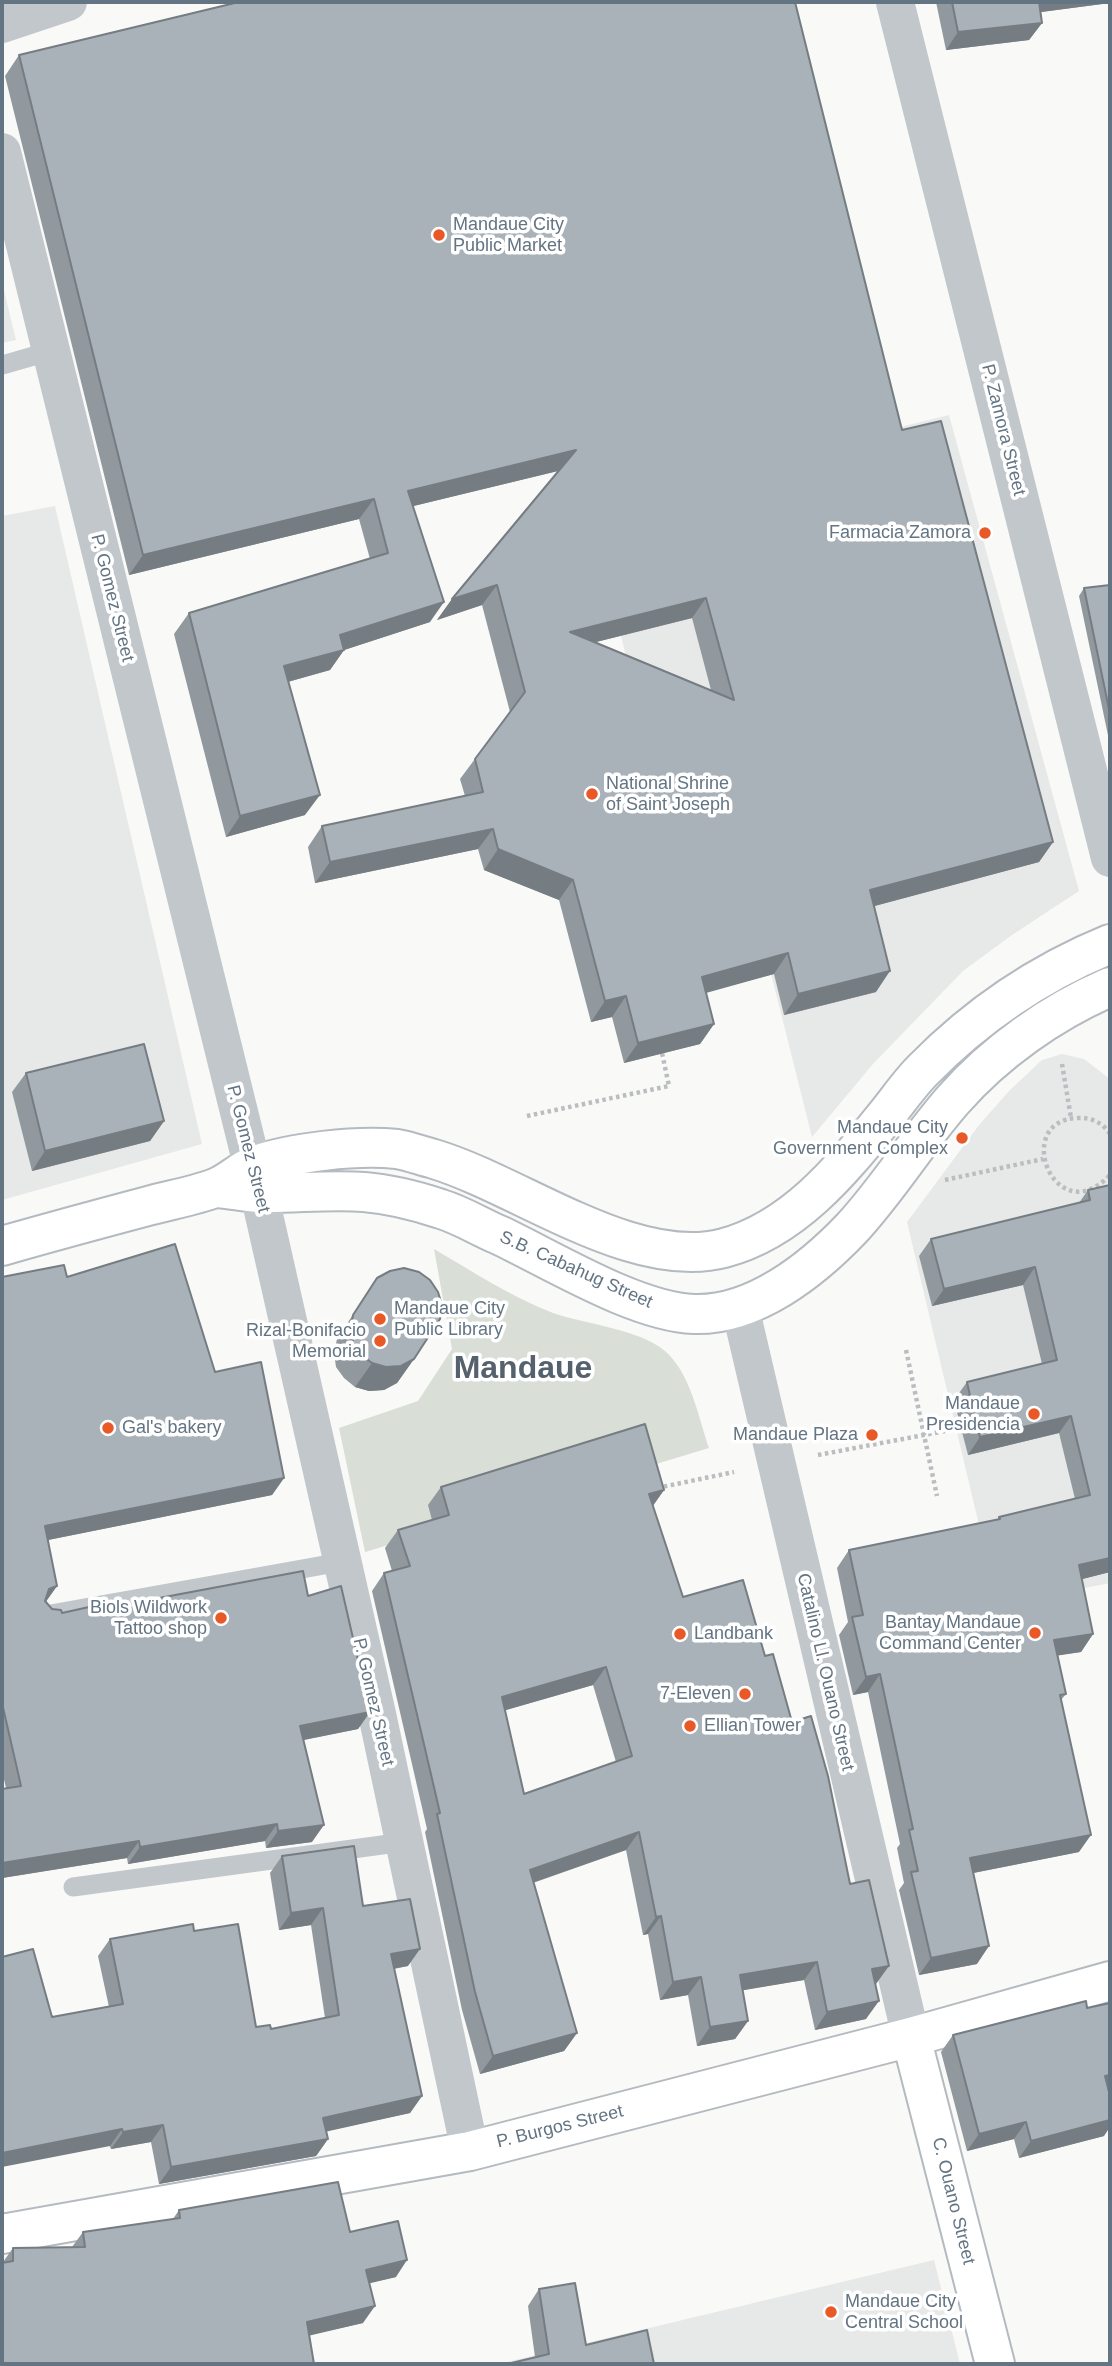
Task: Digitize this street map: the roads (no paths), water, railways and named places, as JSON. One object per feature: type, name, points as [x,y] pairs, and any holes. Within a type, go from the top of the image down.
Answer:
[{"type":"street","points":[[2,24],[68,2]]},
{"type":"street","name":"P. Zamora Street","points":[[895,2],[1110,858]]},
{"type":"street","name":"P. Gomez Street","points":[[2,152],[256,1179],[341,1562],[385,1712],[404,1842],[470,2151]]},
{"type":"street","name":"S.B. Cabahug Street","points":[[2,1245],[256,1179],[300,1155],[371,1148],[401,1150],[462,1168],[586,1226],[628,1242],[685,1252],[726,1248],[749,1240],[774,1226],[796,1212],[818,1192],[844,1165],[921,1071],[973,1023],[1017,991],[1075,958],[1110,944]]},
{"type":"street","name":"S.B. Cabahug Street","points":[[256,1179],[368,1192],[443,1209],[617,1292],[657,1307],[693,1314],[740,1307],[796,1277],[850,1230],[879,1198],[953,1098],[999,1055],[1037,1027],[1086,997],[1110,987]]},
{"type":"street","points":[[818,1192],[850,1230]]},
{"type":"street","points":[[726,1248],[740,1307]]},
{"type":"street","name":"Catalino Ll. Ouano Street","points":[[740,1307],[911,2037]]},
{"type":"street","name":"P. Burgos Street","points":[[2,2234],[470,2151],[911,2037],[1110,1981]]},
{"type":"street","name":"C. Ouano Street","points":[[911,2037],[995,2364]]},
{"type":"lane","points":[[2,365],[51,351]]},
{"type":"lane","points":[[45,1615],[341,1562]]},
{"type":"lane","points":[[73,1887],[404,1842]]},
{"type":"place","name":"Mandaue City Public Market","points":[[439,235]]},
{"type":"place","name":"Farmacia Zamora","points":[[985,533]]},
{"type":"place","name":"National Shrine of Saint Joseph","points":[[592,794]]},
{"type":"place","name":"Mandaue City Government Complex","points":[[962,1138]]},
{"type":"place","name":"Mandaue City Public Library","points":[[380,1319]]},
{"type":"place","name":"Rizal-Bonifacio Memorial","points":[[380,1341]]},
{"type":"place","name":"Mandaue Presidencia","points":[[1034,1414]]},
{"type":"place","name":"Gal's bakery","points":[[108,1428]]},
{"type":"place","name":"Mandaue Plaza","points":[[872,1435]]},
{"type":"place","name":"Biols Wildwork Tattoo shop","points":[[221,1618]]},
{"type":"place","name":"Bantay Mandaue Command Center","points":[[1035,1633]]},
{"type":"place","name":"Landbank","points":[[680,1634]]},
{"type":"place","name":"7-Eleven","points":[[745,1694]]},
{"type":"place","name":"Ellian Tower","points":[[690,1726]]},
{"type":"place","name":"Mandaue City Central School","points":[[831,2312]]},
{"type":"district","name":"Mandaue","points":[[523,1369]]}]
